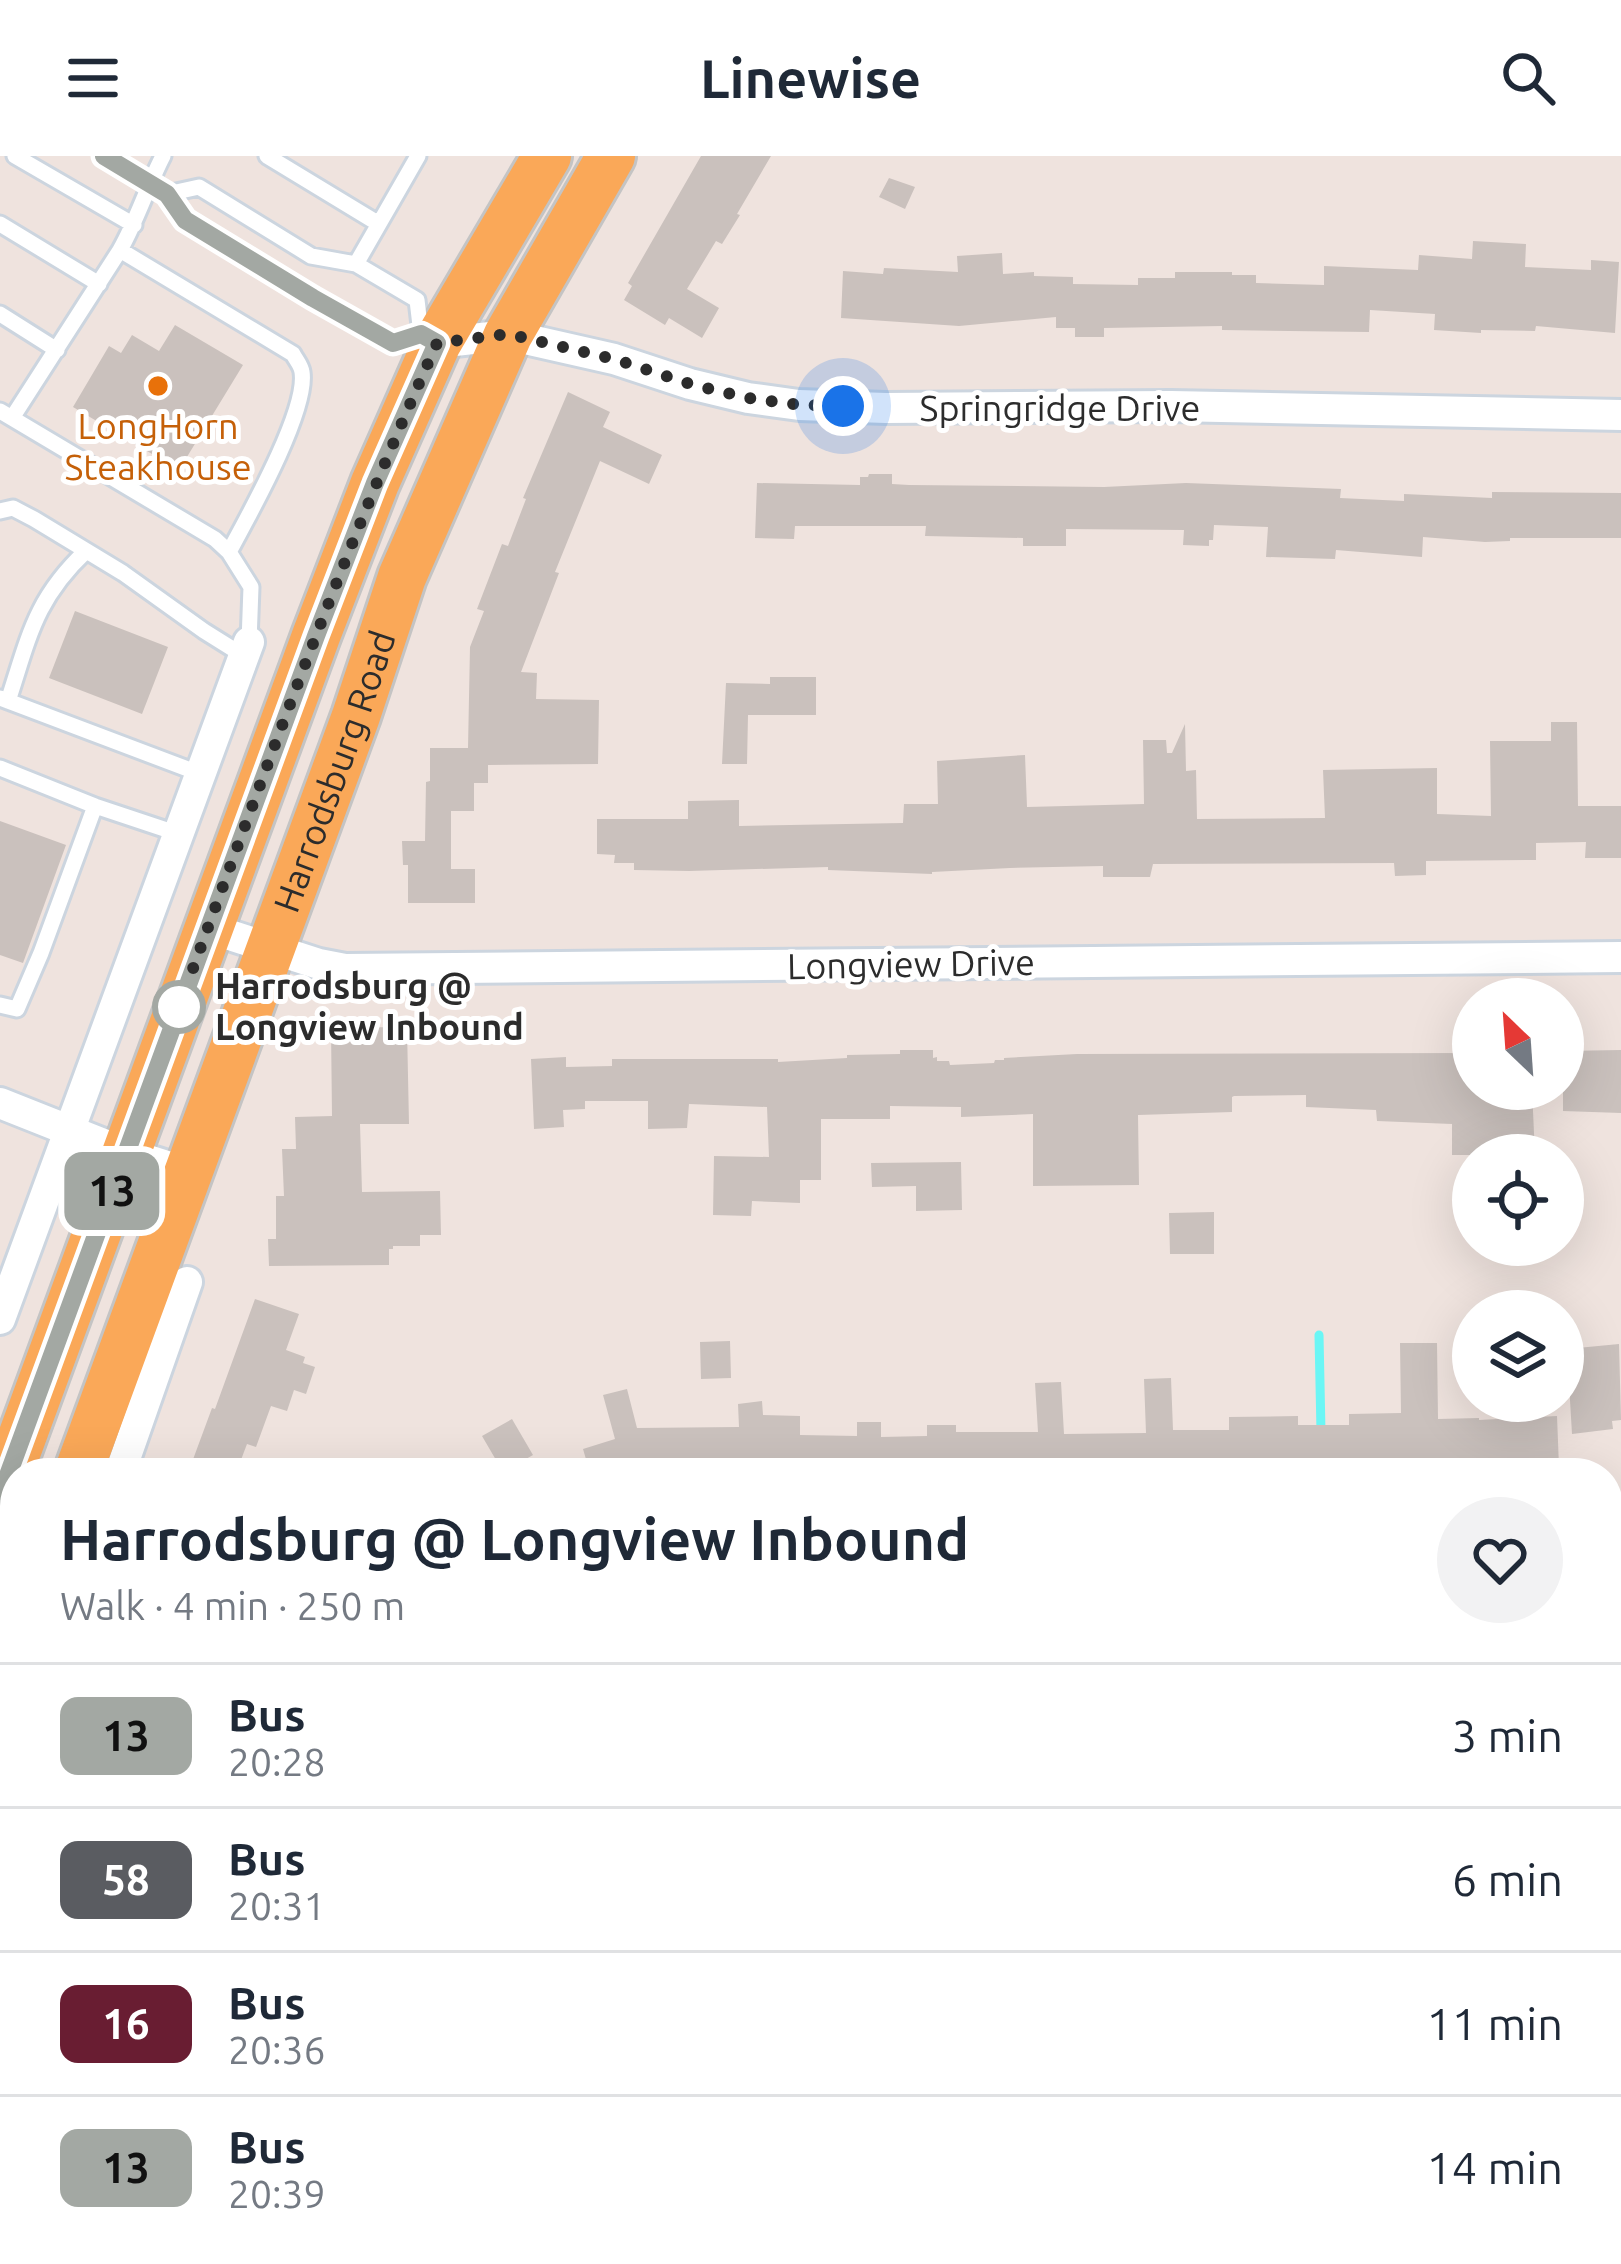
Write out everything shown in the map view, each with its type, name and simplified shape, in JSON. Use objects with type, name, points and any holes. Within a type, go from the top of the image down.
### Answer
[{"type":"main road","name":"Harrodsburg Road","points":[[14,1458],[429,339],[547,156]]},
{"type":"main road","name":"Harrodsburg Road","points":[[84,1458],[272,949],[402,577],[508,334],[611,156]]},
{"type":"street","name":"Springridge Drive","points":[[429,339],[508,334],[709,388],[800,405],[1621,415]]},
{"type":"street","points":[[0,1319],[247,649]]},
{"type":"street","name":"Longview Drive","points":[[208,928],[346,969],[1621,957]]},
{"type":"street","points":[[0,1103],[189,1173]]},
{"type":"street","points":[[124,1458],[187,1282]]},
{"type":"lane","points":[[15,156],[134,225]]},
{"type":"lane","points":[[104,156],[167,194],[185,220],[352,321],[393,343],[429,339],[417,300],[356,264],[311,256],[199,187],[167,194]]},
{"type":"lane","points":[[0,511],[13,508],[247,649],[251,587],[229,552],[6,414],[57,350],[120,250],[163,156]]},
{"type":"lane","points":[[267,156],[379,224]]},
{"type":"lane","points":[[356,264],[418,156]]},
{"type":"lane","points":[[0,224],[99,284]]},
{"type":"lane","points":[[120,250],[293,354],[302,371],[297,410],[229,552]]},
{"type":"lane","points":[[0,314],[57,350]]},
{"type":"lane","points":[[86,551],[61,574],[34,619],[4,700],[201,774]]},
{"type":"lane","points":[[0,768],[179,834]]},
{"type":"lane","points":[[0,1005],[17,1010],[95,806]]},
{"type":"building","points":[[701,156],[771,156],[722,244],[716,241],[687,289],[719,308],[702,338],[669,318],[665,325],[624,300],[632,286],[628,283]]},
{"type":"building","points":[[889,178],[915,187],[905,209],[879,197]]},
{"type":"building","points":[[1473,241],[1526,244],[1525,267],[1591,270],[1591,260],[1619,262],[1615,333],[1536,326],[1535,331],[1434,330],[1435,314],[1370,310],[1369,332],[1222,330],[1222,326],[1104,328],[1104,337],[1075,337],[1075,328],[1056,328],[1056,317],[959,326],[841,318],[843,271],[958,272],[957,256],[1002,253],[1003,274],[1073,277],[1073,284],[1138,285],[1138,278],[1175,278],[1175,272],[1232,272],[1256,275],[1256,283],[1324,285],[1324,266],[1418,270],[1419,255],[1472,259]]},
{"type":"building","name":"LongHorn Steakhouse","points":[[175,325],[243,365],[179,470],[73,407],[109,346],[121,353],[132,335],[159,351]]},
{"type":"building","points":[[568,392],[610,412],[603,427],[662,455],[649,484],[600,461],[521,672],[537,673],[536,699],[599,700],[598,764],[488,765],[488,783],[474,783],[474,811],[451,811],[451,869],[475,869],[475,903],[408,903],[408,865],[403,865],[402,841],[425,841],[430,748],[468,748],[470,647],[484,611],[477,609],[502,544],[508,546]]},
{"type":"building","points":[[892,474],[892,484],[909,485],[1186,483],[1341,489],[1340,498],[1404,501],[1404,494],[1492,498],[1492,492],[1621,493],[1621,538],[1485,542],[1423,537],[1422,557],[1336,550],[1335,559],[1266,557],[1268,527],[1214,525],[1209,546],[1183,545],[1184,530],[1066,529],[1066,546],[1023,546],[1023,538],[925,536],[926,526],[795,526],[794,539],[755,538],[757,483],[860,485],[860,477]]},
{"type":"building","points":[[75,611],[168,647],[142,714],[49,678]]},
{"type":"building","points":[[770,677],[816,677],[816,715],[748,715],[747,764],[722,764],[726,683],[770,684]]},
{"type":"building","points":[[1551,722],[1577,722],[1578,806],[1621,806],[1621,858],[1585,858],[1586,842],[1536,843],[1536,860],[1426,861],[1426,875],[1395,876],[1394,863],[1153,864],[1150,877],[1103,877],[1103,866],[932,874],[828,867],[634,870],[634,863],[614,863],[615,855],[597,854],[597,819],[688,819],[688,801],[739,800],[739,826],[903,823],[904,804],[938,804],[937,761],[1025,755],[1027,807],[1144,804],[1143,740],[1166,740],[1167,753],[1172,753],[1185,724],[1186,771],[1196,770],[1197,819],[1325,818],[1323,770],[1437,768],[1437,814],[1491,816],[1490,741],[1551,741]]},
{"type":"building","points":[[0,821],[66,845],[23,963],[0,955]]},
{"type":"building","points":[[331,1028],[407,1028],[409,1124],[360,1124],[362,1192],[440,1191],[441,1235],[420,1235],[420,1246],[393,1246],[389,1265],[269,1266],[268,1239],[276,1239],[276,1196],[284,1196],[282,1149],[296,1149],[295,1117],[332,1116]]},
{"type":"building","points":[[900,1050],[933,1050],[933,1058],[950,1065],[1077,1054],[1452,1053],[1452,1110],[1533,1110],[1534,1134],[1452,1134],[1452,1124],[1377,1121],[1376,1110],[1306,1107],[1306,1095],[1234,1096],[1232,1112],[1138,1115],[1139,1185],[1033,1186],[1033,1114],[961,1117],[961,1107],[890,1106],[890,1119],[821,1119],[821,1180],[800,1180],[800,1203],[752,1201],[751,1216],[713,1215],[714,1156],[769,1157],[767,1107],[689,1104],[687,1128],[648,1129],[648,1101],[585,1101],[585,1109],[563,1110],[564,1127],[534,1129],[531,1059],[566,1057],[566,1067],[612,1066],[612,1059],[778,1062],[900,1054]]},
{"type":"building","points":[[1621,1050],[1621,1113],[1563,1111],[1584,1110],[1584,1051]]},
{"type":"building","points":[[961,1162],[962,1210],[916,1211],[916,1186],[872,1187],[871,1163]]},
{"type":"building","points":[[1214,1212],[1214,1254],[1170,1254],[1169,1213]]},
{"type":"building","points":[[255,1299],[299,1314],[286,1350],[315,1367],[306,1394],[294,1390],[287,1411],[271,1406],[256,1447],[247,1444],[242,1458],[194,1458]]},
{"type":"building","points":[[730,1341],[731,1378],[701,1379],[700,1342]]},
{"type":"building","points":[[1400,1343],[1437,1343],[1438,1419],[1557,1422],[1559,1458],[586,1458],[583,1449],[615,1439],[603,1395],[627,1389],[637,1428],[739,1427],[738,1404],[762,1401],[763,1415],[800,1416],[800,1435],[857,1436],[857,1422],[881,1422],[881,1437],[927,1436],[927,1425],[956,1425],[956,1432],[1038,1432],[1035,1383],[1061,1382],[1064,1434],[1146,1433],[1144,1379],[1171,1378],[1173,1430],[1229,1430],[1229,1417],[1298,1416],[1298,1425],[1349,1425],[1349,1414],[1401,1413]]},
{"type":"building","points":[[1619,1344],[1621,1420],[1612,1421],[1613,1429],[1572,1434],[1571,1422],[1584,1422],[1584,1347]]},
{"type":"building","points":[[512,1419],[533,1455],[495,1458],[482,1436]]},
{"type":"waterway","points":[[1319,1335],[1321,1432]]},
{"type":"bus line","name":"13","points":[[14,1458],[316,636],[375,483],[437,343],[421,334],[393,343],[352,321],[185,220],[167,194],[104,156]]},
{"type":"place","name":"LongHorn Steakhouse","points":[[158,386]]},
{"type":"place","name":"Harrodsburg @ Longview Inbound","points":[[179,1007]]},
{"type":"route","points":[[179,1007],[175,1018],[375,483],[437,343],[508,334],[748,398],[843,406]]}]
